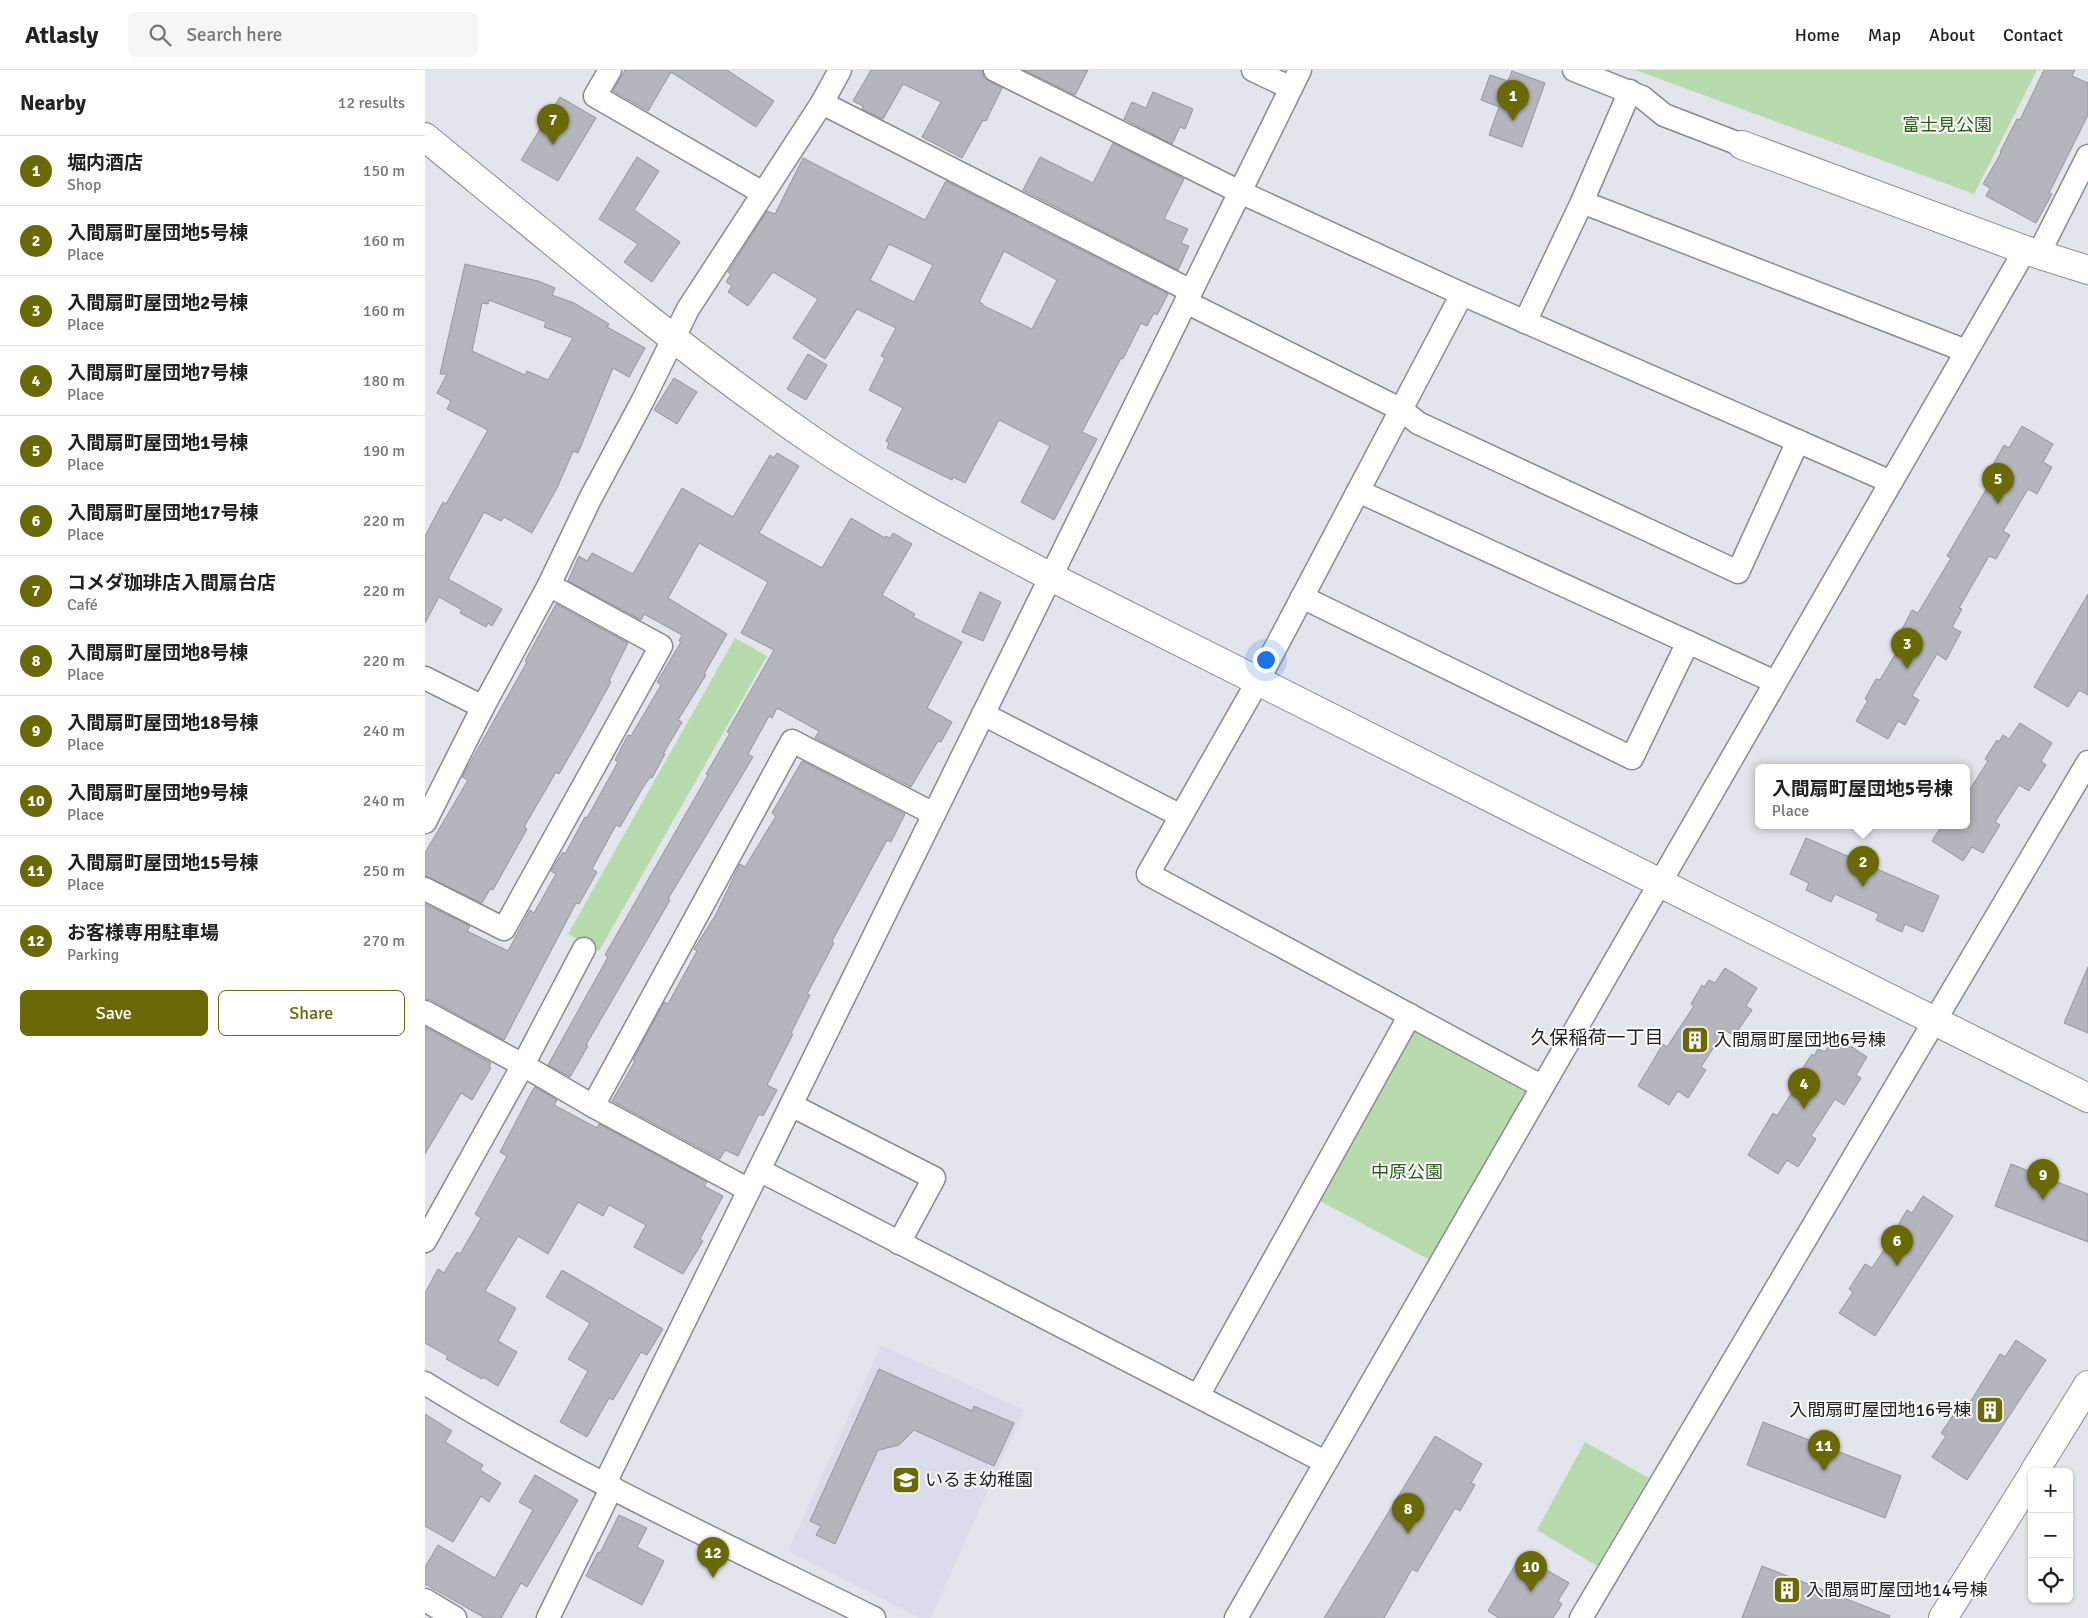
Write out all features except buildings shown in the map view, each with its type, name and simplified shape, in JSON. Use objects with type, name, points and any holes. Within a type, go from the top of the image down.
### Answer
[{"type":"street","points":[[611,70],[595,96],[763,193]]},
{"type":"street","points":[[425,822],[483,707],[549,585],[590,499],[689,308],[822,103],[840,70]]},
{"type":"street","points":[[995,70],[1240,192],[1462,294],[1891,482]]},
{"type":"street","points":[[548,1618],[608,1485],[749,1190],[1296,79],[1253,70]]},
{"type":"street","points":[[1574,70],[1630,91],[1642,97],[1664,115],[2031,252],[2088,270]]},
{"type":"street","points":[[1525,322],[1583,202],[1630,91]]},
{"type":"street","points":[[822,103],[1402,410],[1418,423],[1738,572],[1798,441]]},
{"type":"street","points":[[425,137],[673,340],[814,441],[933,514],[1051,577],[2088,1098]]},
{"type":"street","points":[[1236,1618],[1966,351],[2031,252],[2088,156]]},
{"type":"street","points":[[1583,202],[1966,351]]},
{"type":"street","points":[[1462,294],[1258,681],[1148,874],[1541,1086]]},
{"type":"street","points":[[1358,490],[1775,682]]},
{"type":"street","points":[[425,889],[504,929],[661,646],[549,585]]},
{"type":"street","points":[[1302,597],[1631,758],[1688,642]]},
{"type":"street","points":[[425,678],[483,707]]},
{"type":"street","points":[[983,714],[1181,816]]},
{"type":"street","points":[[593,1106],[792,741],[934,814]]},
{"type":"street","points":[[1581,1618],[1937,1021],[2088,762]]},
{"type":"street","points":[[425,1241],[523,1065],[584,949]]},
{"type":"street","points":[[425,1012],[749,1190]]},
{"type":"street","points":[[1198,1396],[1410,1015]]},
{"type":"street","points":[[791,1105],[934,1178],[899,1243]]},
{"type":"street","points":[[759,1170],[1325,1462]]},
{"type":"street","points":[[425,1383],[480,1417],[608,1485],[874,1618]]},
{"type":"street","points":[[2036,1468],[2088,1385]]},
{"type":"street","points":[[1943,1618],[2028,1482]]},
{"type":"street","points":[[425,1600],[455,1618]]},
{"type":"shaded area","name":"いるま幼稚園","points":[[881,1345],[1024,1410],[931,1618],[920,1618],[788,1551]]},
{"type":"green space","name":"富士見公園","points":[[1635,70],[2037,70],[1974,194]]},
{"type":"green space","points":[[735,638],[767,656],[599,951],[568,934]]},
{"type":"green space","name":"中原公園","points":[[1414,1031],[1529,1090],[1432,1261],[1316,1199]]},
{"type":"green space","points":[[1585,1442],[1649,1478],[1597,1566],[1537,1530]]},
{"type":"place","name":"堀内酒店","points":[[1513,121]]},
{"type":"place","name":"コメダ珈琲店入間扇台店","points":[[553,145]]},
{"type":"place","name":"入間扇町屋団地1号棟","points":[[1998,504]]},
{"type":"place","name":"入間扇町屋団地2号棟","points":[[1907,669]]},
{"type":"place","name":"入間扇町屋団地5号棟","points":[[1863,887]]},
{"type":"place","name":"入間扇町屋団地6号棟","points":[[1695,1040]]},
{"type":"place","name":"入間扇町屋団地7号棟","points":[[1804,1109]]},
{"type":"place","name":"入間扇町屋団地18号棟","points":[[2043,1200]]},
{"type":"place","name":"入間扇町屋団地17号棟","points":[[1897,1266]]},
{"type":"place","name":"入間扇町屋団地16号棟","points":[[1990,1410]]},
{"type":"place","name":"入間扇町屋団地15号棟","points":[[1824,1471]]},
{"type":"place","name":"いるま幼稚園","points":[[906,1480]]},
{"type":"place","name":"入間扇町屋団地8号棟","points":[[1408,1534]]},
{"type":"place","name":"お客様専用駐車場","points":[[713,1578]]},
{"type":"place","name":"入間扇町屋団地14号棟","points":[[1787,1590]]},
{"type":"place","name":"入間扇町屋団地9号棟","points":[[1531,1592]]},
{"type":"district","name":"久保稲荷一丁目","points":[[1597,1037]]}]
